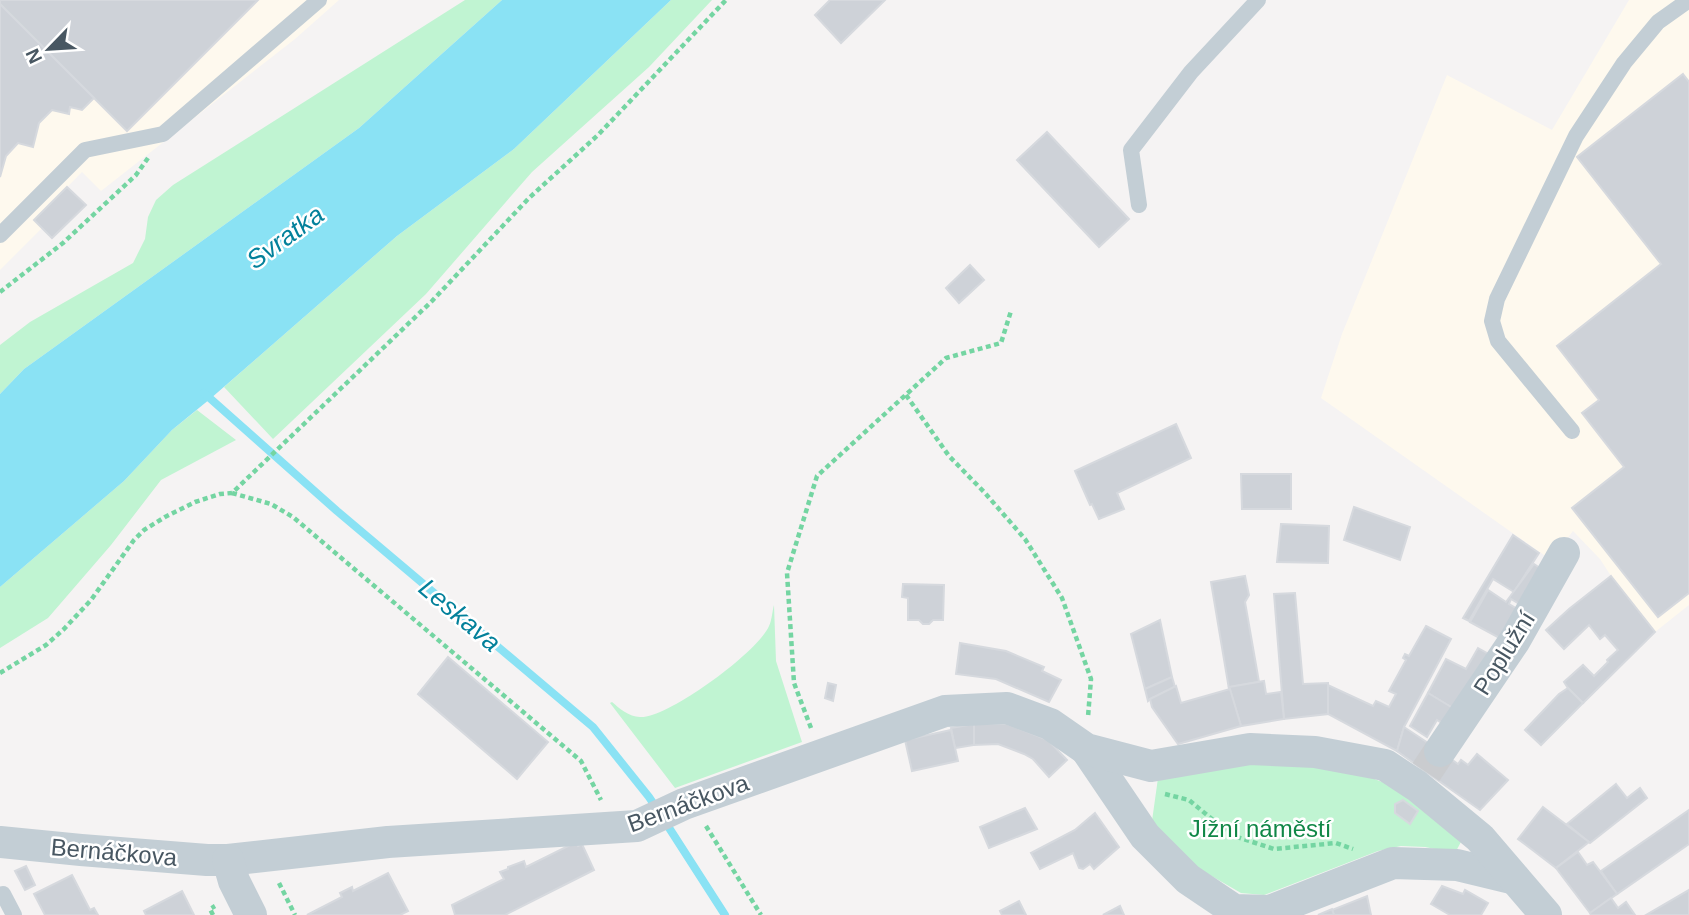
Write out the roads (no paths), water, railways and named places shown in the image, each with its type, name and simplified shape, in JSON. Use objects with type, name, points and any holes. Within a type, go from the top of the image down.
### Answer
[{"type":"street","name":"Poplužní","points":[[1428,769],[1514,640],[1564,553]]},
{"type":"street","name":"Bernáčkova","points":[[0,842],[228,860],[388,842],[627,827],[694,800],[945,711],[1007,708],[1051,724],[1086,749]]},
{"type":"street","points":[[1086,749],[1151,766],[1250,749],[1315,752],[1385,765],[1428,769],[1480,838],[1546,915]]},
{"type":"street","points":[[1086,749],[1145,836],[1188,879],[1234,910],[1270,911],[1393,863],[1457,865],[1515,878]]},
{"type":"street","points":[[228,860],[234,881],[251,915]]},
{"type":"lane","points":[[0,235],[85,150],[163,134],[319,0]]},
{"type":"lane","points":[[1139,205],[1131,150],[1191,72],[1258,0]]},
{"type":"lane","points":[[1572,431],[1499,341],[1492,321],[1497,299],[1576,136],[1624,63],[1658,22],[1689,0]]},
{"type":"lane","points":[[3,894],[14,915]]},
{"type":"water","name":"Svratka","points":[[502,0],[671,0],[514,149],[397,236],[172,430],[124,481],[0,587],[0,394],[24,369],[359,128]]},
{"type":"waterway","name":"Leskava","points":[[204,393],[337,511],[593,727],[657,809]]},
{"type":"waterway","name":"Leskava","points":[[664,820],[725,915]]},
{"type":"tunnel","points":[[1426,772],[1440,751]]},
{"type":"park label","name":"Jížní náměstí","points":[[1260,828]]}]
